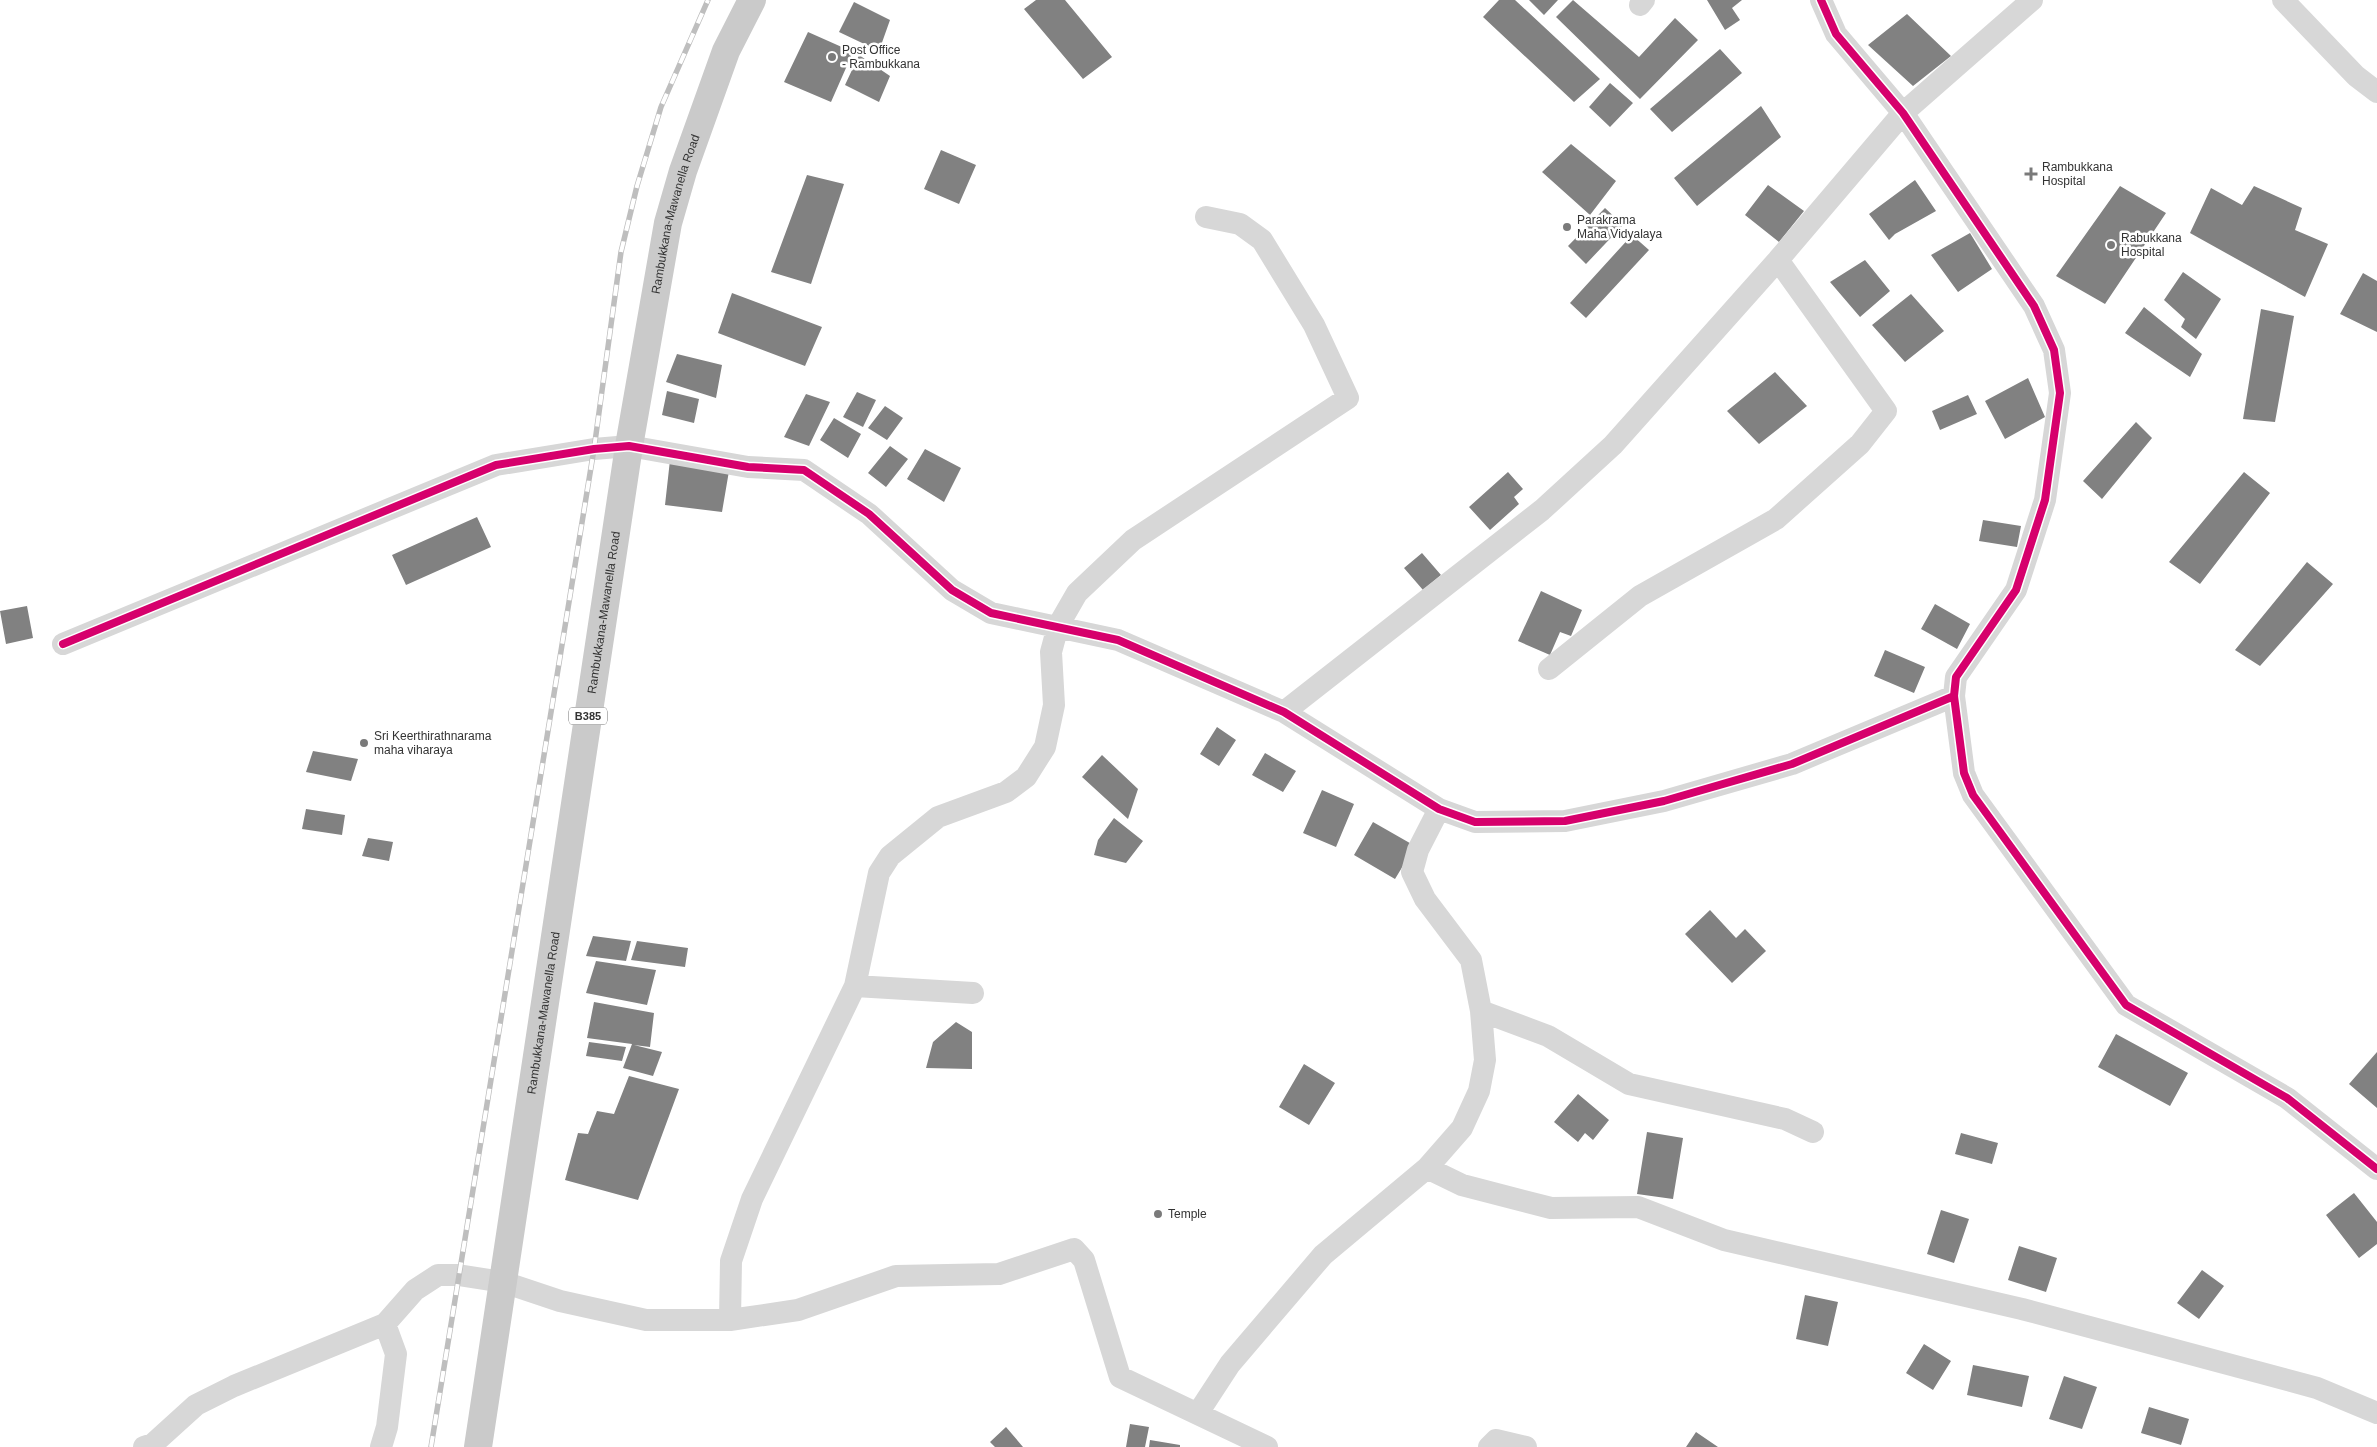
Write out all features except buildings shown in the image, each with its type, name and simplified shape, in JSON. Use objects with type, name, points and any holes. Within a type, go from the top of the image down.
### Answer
[{"type":"main road","name":"Rambukkana-Mawanella Road","points":[[478,1447],[629,446],[668,223],[683,171],[726,51],[752,0]]},
{"type":"street","points":[[1821,0],[1836,34],[1903,113],[2034,306],[2054,350],[2060,393],[2045,500],[2016,590],[1956,677],[1954,696],[1964,773],[1973,795],[2126,1005],[2287,1098],[2377,1169]]},
{"type":"street","points":[[1284,712],[1542,510],[1613,445],[1778,260],[1903,113],[2032,0]]},
{"type":"street","points":[[2283,0],[2356,76],[2377,92]]},
{"type":"street","points":[[730,1320],[731,1261],[752,1199],[855,986],[879,873],[890,856],[938,818],[1006,792],[1026,776],[1045,747],[1054,705],[1051,652],[1058,626],[1077,593],[1133,540],[1348,398],[1314,324],[1262,240],[1240,224],[1206,218]]},
{"type":"street","points":[[1549,669],[1640,596],[1776,519],[1860,444],[1886,411],[1778,260]]},
{"type":"street","points":[[63,644],[496,465],[594,449],[629,446],[748,467],[804,470],[869,514],[952,590],[991,612],[1118,640],[1284,712],[1439,809],[1475,822],[1565,821],[1664,801],[1792,764],[1954,696]]},
{"type":"street","points":[[1198,1413],[1230,1364],[1323,1255],[1427,1168],[1462,1128],[1479,1091],[1485,1060],[1481,1011],[1471,960],[1425,899],[1412,872],[1418,850],[1439,809]]},
{"type":"street","points":[[855,986],[973,993]]},
{"type":"street","points":[[1481,1011],[1548,1036],[1629,1084],[1785,1119],[1813,1132]]},
{"type":"street","points":[[1427,1168],[1462,1185],[1551,1208],[1638,1207],[1724,1240],[2022,1309],[2317,1388],[2377,1413]]},
{"type":"street","points":[[144,1447],[154,1444],[196,1405],[234,1386],[385,1324],[415,1290],[438,1275],[458,1275],[503,1282],[560,1301],[646,1320],[730,1320],[798,1310],[896,1276],[998,1274],[1074,1249],[1084,1260],[1120,1378],[1267,1447]]},
{"type":"street","points":[[381,1447],[386,1427],[396,1354],[385,1324]]},
{"type":"street","points":[[1489,1447],[1496,1440],[1526,1447]]},
{"type":"railway","points":[[431,1447],[594,449],[621,252],[637,186],[661,107],[708,0]]},
{"type":"cycle path","points":[[1821,0],[1836,34],[1903,113],[2034,306],[2054,350],[2060,393],[2045,500],[2016,590],[1956,677],[1954,696],[1964,773],[1973,795],[2126,1005],[2287,1098],[2377,1169]]},
{"type":"cycle path","points":[[63,644],[496,465],[594,449],[629,446],[748,467],[804,470],[869,514],[952,590],[991,613],[1118,640],[1284,712],[1439,809],[1475,822],[1565,821],[1664,801],[1792,764],[1954,696]]},
{"type":"place","name":"Post Office - Rambukkana","points":[[832,57]]},
{"type":"place","name":"Rambukkana Hospital","points":[[2031,174]]},
{"type":"place","name":"Parakrama Maha Vidyalaya","points":[[1567,227]]},
{"type":"place","name":"Rabukkana Hospital","points":[[2111,245]]},
{"type":"place","name":"Sri Keerthirathnarama maha viharaya","points":[[364,743]]},
{"type":"place","name":"Temple","points":[[1158,1214]]}]
